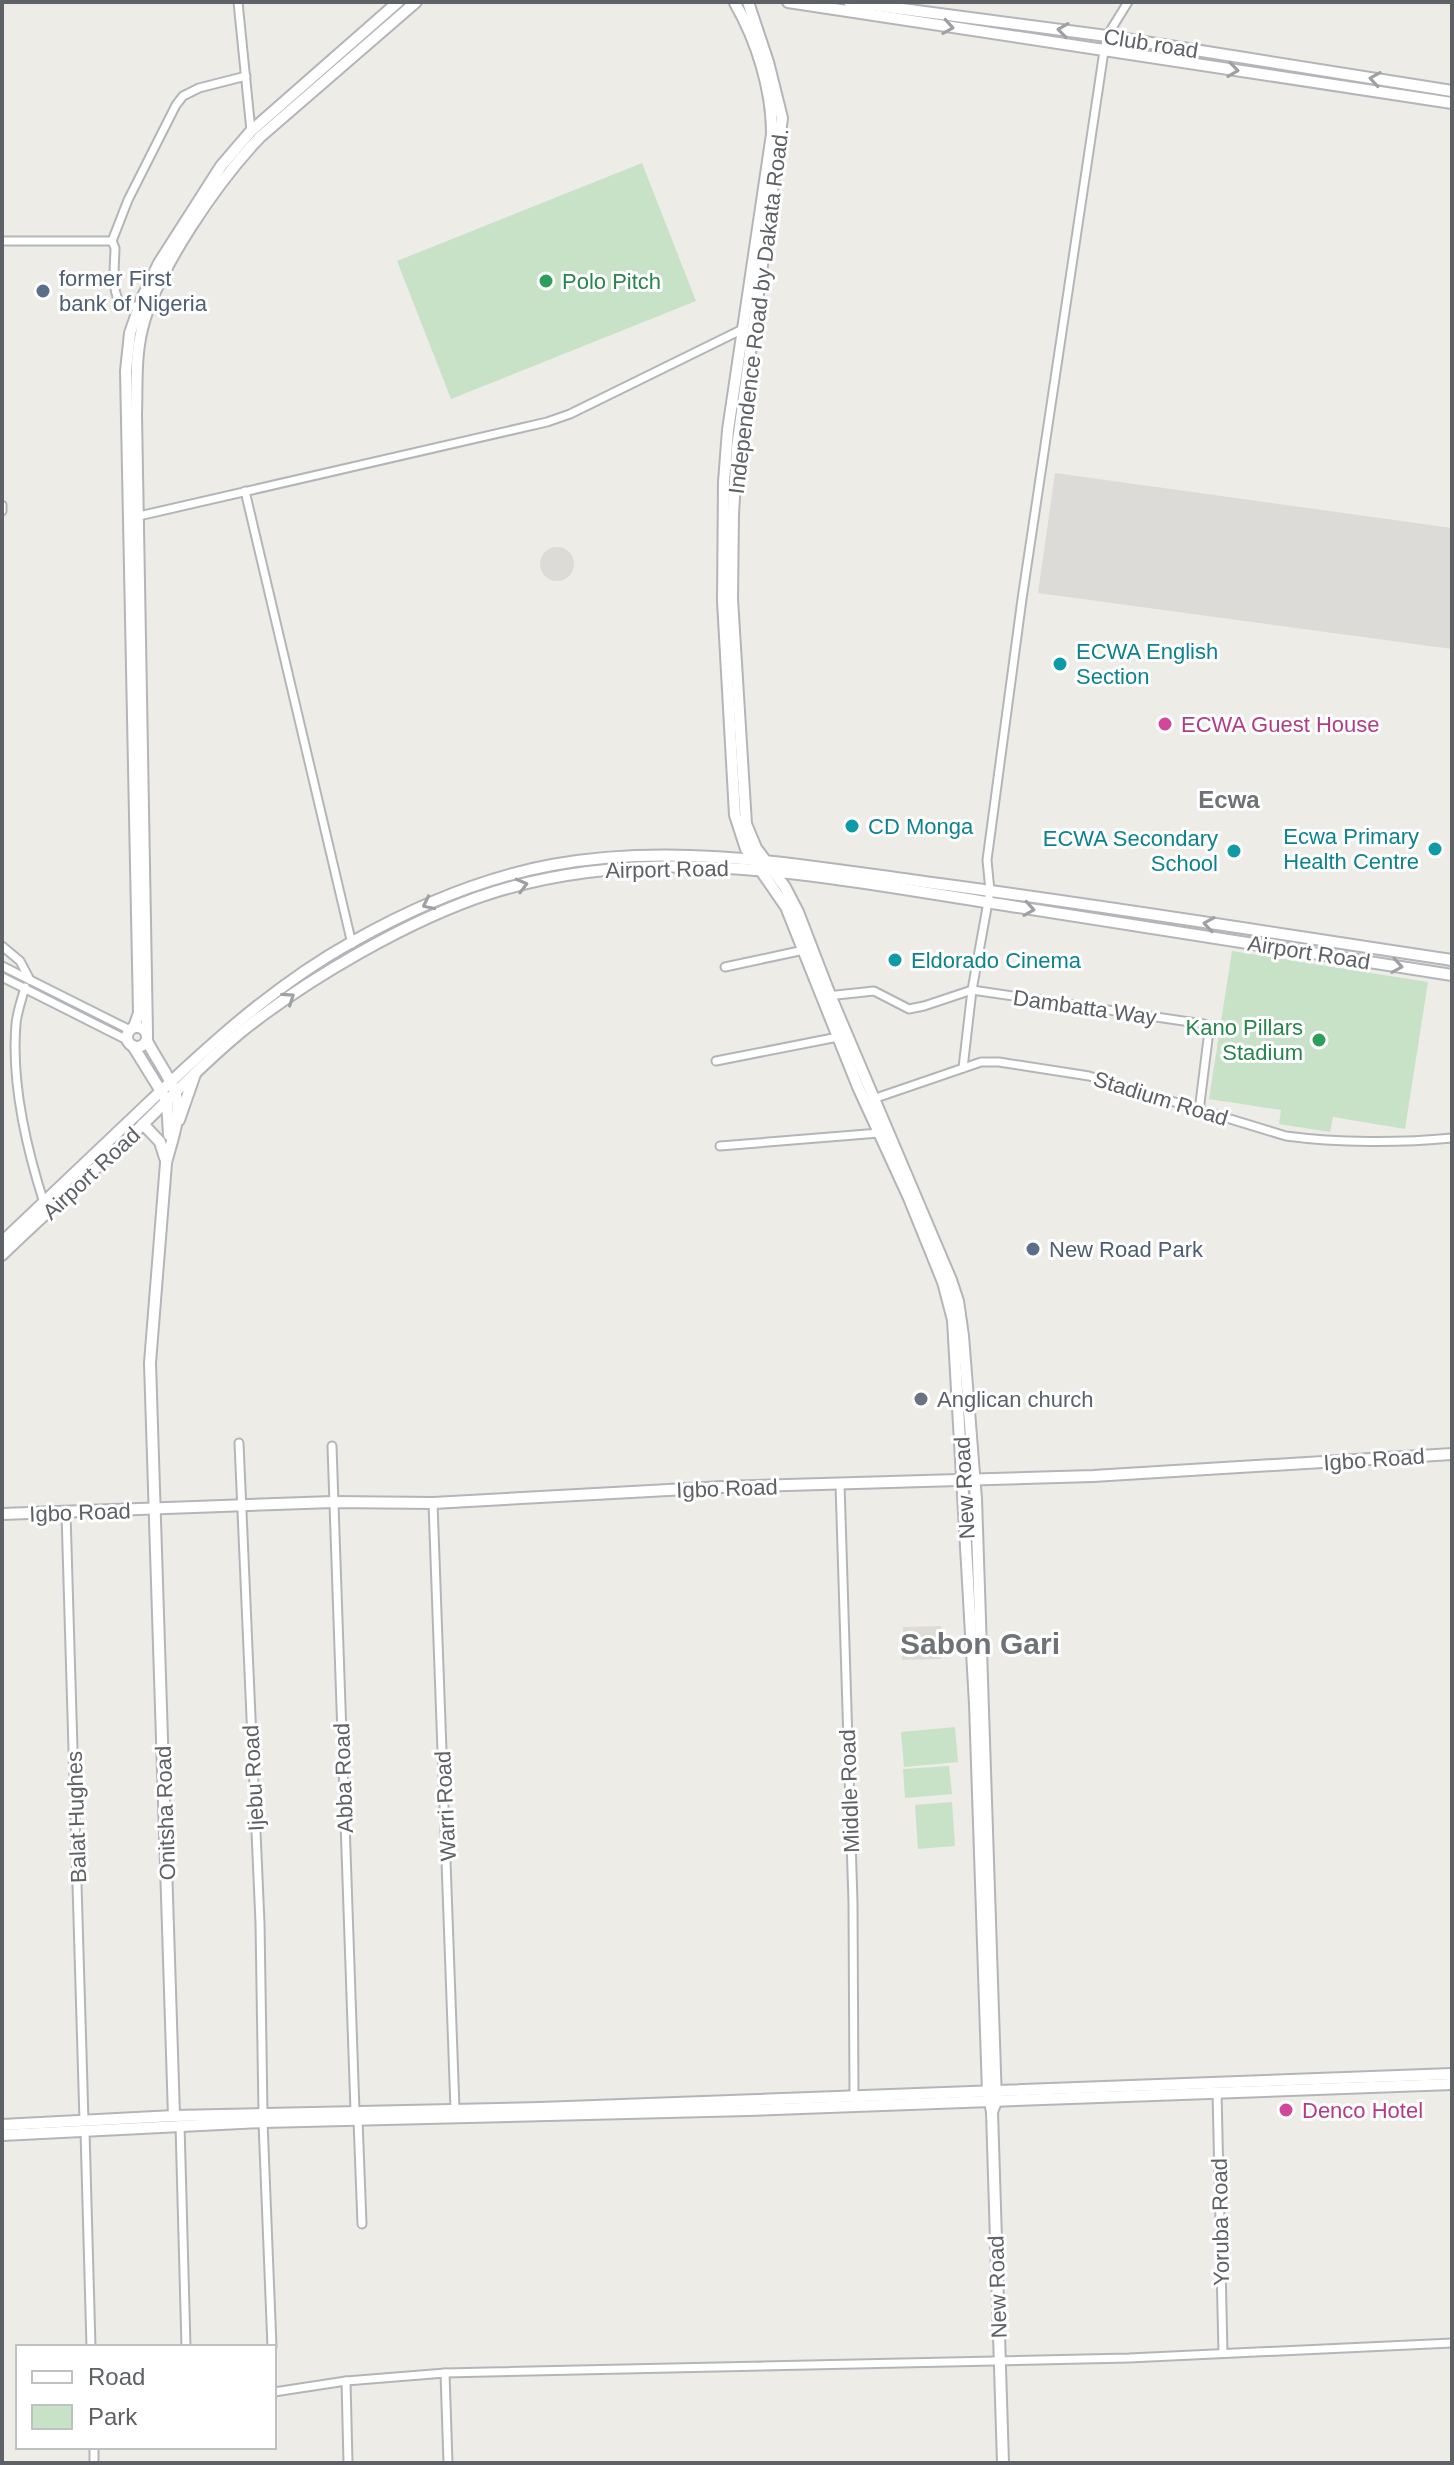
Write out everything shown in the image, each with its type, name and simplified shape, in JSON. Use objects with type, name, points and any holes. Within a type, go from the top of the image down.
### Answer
[{"type":"main road","points":[[131,1036],[142,1046],[147,1037],[137,376],[143,308],[159,263],[206,187],[251,131],[397,5],[416,2]]},
{"type":"main road","name":"Independence Road by Dakata Road.","points":[[740,2],[777,112],[737,448],[732,599],[746,824],[762,865]]},
{"type":"main road","points":[[788,2],[1452,103]]},
{"type":"main road","name":"Club road","points":[[849,2],[1107,36],[1452,91]]},
{"type":"main road","points":[[170,1146],[164,1096],[131,1036],[139,1013],[126,371],[130,333],[198,219],[243,154],[397,5]]},
{"type":"main road","name":"Airport Road","points":[[3,1237],[164,1096],[202,1052],[289,982],[352,942],[437,899],[552,865],[699,855],[1452,975]]},
{"type":"main road","name":"Airport Road","points":[[172,1088],[195,1074],[240,1033],[285,1000],[356,956],[416,924],[487,895],[560,876],[631,867],[762,865],[990,891],[1452,960]]},
{"type":"main road","name":"New Road","points":[[762,865],[781,897],[826,996],[879,1133],[921,1218]]},
{"type":"main road","name":"New Road","points":[[762,865],[793,901],[838,1037],[862,1085],[873,1099],[954,1302],[969,1479],[1003,2463]]},
{"type":"main road","points":[[483,883],[487,895]]},
{"type":"main road","points":[[131,1036],[140,1027],[172,1088],[174,1133]]},
{"type":"main road","points":[[170,1146],[195,1074]]},
{"type":"main road","name":"Airport Road","points":[[2,1255],[143,1124],[164,1096]]},
{"type":"main road","points":[[143,1124],[160,1142],[166,1163]]},
{"type":"main road","name":"Onitsha Road","points":[[170,1146],[166,1163],[151,1354],[153,1510],[177,2120]]},
{"type":"main road","name":"Igbo Road","points":[[2,1514],[333,1502],[433,1503],[723,1487],[1093,1476],[1452,1454]]},
{"type":"main road","points":[[356,2115],[455,2109],[599,2110],[854,2097],[992,2100],[1452,2074]]},
{"type":"main road","points":[[2,2135],[177,2120],[992,2100],[1452,2084]]},
{"type":"main road","points":[[2,2125],[84,2126]]},
{"type":"street","points":[[238,2],[251,131]]},
{"type":"street","points":[[963,1068],[972,990],[990,891],[987,860],[1022,599],[1104,51],[1107,36],[1128,2]]},
{"type":"street","points":[[143,308],[123,304],[115,293],[115,248],[112,241],[128,200],[183,96],[199,88],[246,76]]},
{"type":"street","points":[[2,241],[112,241]]},
{"type":"street","points":[[139,516],[547,422],[749,329]]},
{"type":"street","points":[[245,491],[356,956]]},
{"type":"street","points":[[2,946],[20,961],[27,984],[16,1022],[17,1088],[34,1172],[44,1203]]},
{"type":"street","points":[[725,967],[804,950]]},
{"type":"street","points":[[2,966],[27,984],[131,1036]]},
{"type":"street","points":[[2,977],[27,984]]},
{"type":"street","points":[[826,996],[874,991],[909,1009],[972,990]]},
{"type":"street","name":"Dambatta Way","points":[[972,990],[1204,1024],[1209,1031],[1199,1111]]},
{"type":"street","points":[[716,1061],[838,1037]]},
{"type":"street","name":"Stadium Road","points":[[873,1099],[981,1062],[999,1062],[1073,1073],[1286,1136],[1307,1139],[1452,1138]]},
{"type":"street","points":[[720,1146],[879,1133]]},
{"type":"street","name":"Ijebu Road","points":[[239,1443],[260,1923],[263,2117],[272,2345]]},
{"type":"street","name":"Abba Road","points":[[332,1446],[362,2224]]},
{"type":"street","name":"Middle Road","points":[[840,1484],[853,1903],[854,2097]]},
{"type":"street","name":"Warri Road","points":[[433,1503],[455,2109]]},
{"type":"street","name":"Balat Hughes","points":[[66,1513],[91,2345]]},
{"type":"street","name":"Yoruba Road","points":[[1217,2092],[1223,2353]]},
{"type":"street","name":"Onitsha Road","points":[[177,2120],[186,2345]]},
{"type":"street","points":[[276,2392],[346,2381],[445,2373],[1129,2358],[1452,2343]]},
{"type":"street","points":[[445,2373],[448,2463]]},
{"type":"street","points":[[346,2381],[348,2463]]},
{"type":"shaded area","points":[[1055,473],[1452,528],[1452,649],[1038,593]]},
{"type":"shaded area","points":[[557,547],[569,552],[574,564],[569,576],[557,581],[545,576],[540,564],[545,552]]},
{"type":"shaded area","points":[[941,1626],[942,1639],[903,1641],[903,1627]]},
{"type":"shaded area","points":[[941,1642],[941,1659],[902,1660],[901,1651],[906,1651],[906,1647],[901,1643]]},
{"type":"green space","name":"Polo Pitch","points":[[642,163],[696,301],[451,399],[397,261]]},
{"type":"green space","name":"Kano Pillars Stadium","points":[[1232,951],[1428,982],[1405,1129],[1333,1117],[1330,1132],[1279,1124],[1281,1110],[1209,1099]]},
{"type":"green space","points":[[955,1727],[958,1762],[904,1767],[901,1732]]},
{"type":"green space","points":[[949,1766],[952,1794],[905,1798],[903,1769]]},
{"type":"green space","points":[[952,1802],[955,1846],[918,1849],[915,1805]]},
{"type":"place","name":"Polo Pitch","points":[[546,281]]},
{"type":"place","name":"former First bank of Nigeria","points":[[43,291]]},
{"type":"place","name":"ECWA English Section","points":[[1060,664]]},
{"type":"place","name":"ECWA Guest House","points":[[1165,724]]},
{"type":"place","name":"CD Monga","points":[[852,826]]},
{"type":"place","name":"Ecwa Primary Health Centre","points":[[1435,849]]},
{"type":"place","name":"ECWA Secondary School","points":[[1234,851]]},
{"type":"place","name":"Eldorado Cinema","points":[[895,960]]},
{"type":"place","name":"Kano Pillars Stadium","points":[[1319,1040]]},
{"type":"place","name":"New Road Park","points":[[1033,1249]]},
{"type":"place","name":"Anglican church","points":[[921,1399]]},
{"type":"place","name":"Denco Hotel","points":[[1286,2110]]},
{"type":"district","name":"Ecwa","points":[[1229,800]]},
{"type":"district","name":"Sabon Gari","points":[[980,1644]]}]
